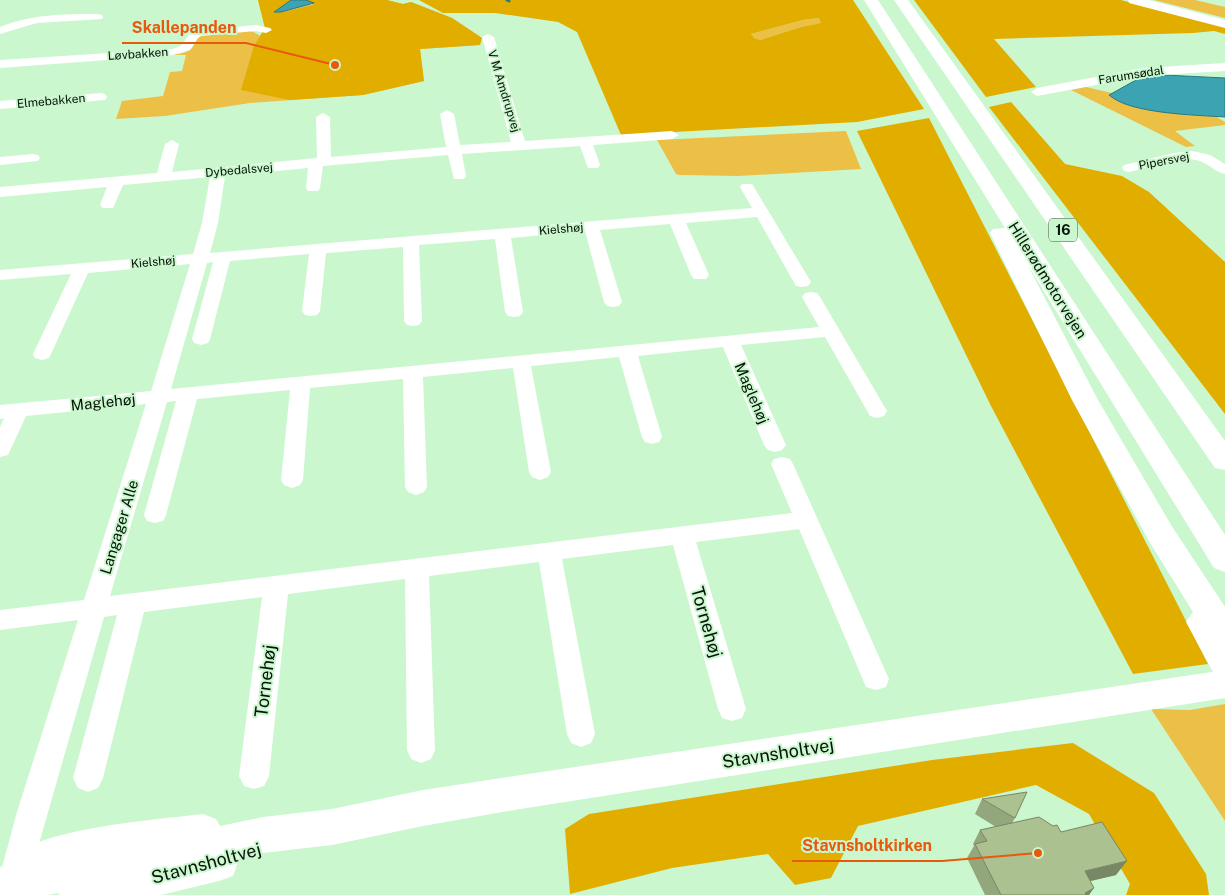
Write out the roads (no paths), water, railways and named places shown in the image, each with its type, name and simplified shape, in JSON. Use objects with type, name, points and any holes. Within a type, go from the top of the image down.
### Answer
[{"type":"highway","name":"Hillerødmotorvejen","points":[[871,0],[1225,560]]},
{"type":"highway","name":"16","points":[[901,0],[1225,461]]},
{"type":"highway","points":[[990,187],[978,191],[1085,400],[1160,533],[1225,635]]},
{"type":"highway","points":[[1138,338],[1170,368],[1225,435]]},
{"type":"highway","points":[[1160,533],[1197,612],[1225,662]]},
{"type":"street","points":[[1134,0],[1225,24]]},
{"type":"street","points":[[0,31],[29,20],[98,17]]},
{"type":"street","name":"Løvbakken","points":[[0,64],[173,52],[191,45],[193,36],[199,33],[247,29],[266,30]]},
{"type":"street","name":"V M Amdrupvej","points":[[488,37],[520,144]]},
{"type":"street","name":"Farumsødal","points":[[1037,92],[1144,72],[1225,67]]},
{"type":"street","name":"Elmebakken","points":[[0,105],[101,97]]},
{"type":"street","points":[[447,114],[455,150],[458,176]]},
{"type":"street","points":[[313,188],[320,162],[323,117]]},
{"type":"street","name":"Dybedalsvej","points":[[0,192],[520,144],[672,135]]},
{"type":"street","points":[[585,140],[593,165]]},
{"type":"street","points":[[163,177],[172,144]]},
{"type":"street","name":"Pipersvej","points":[[1129,168],[1186,155],[1197,155],[1225,170]]},
{"type":"street","points":[[0,162],[33,158]]},
{"type":"street","name":"Langager Alle","points":[[12,888],[32,812],[210,223],[218,172]]},
{"type":"street","points":[[108,205],[117,181]]},
{"type":"street","points":[[747,187],[877,411]]},
{"type":"street","name":"Kielshøj","points":[[0,275],[762,212]]},
{"type":"street","points":[[676,220],[700,275]]},
{"type":"street","name":"Kielshøj","points":[[591,226],[613,302]]},
{"type":"street","points":[[502,234],[514,312]]},
{"type":"street","points":[[411,241],[413,320]]},
{"type":"street","points":[[311,311],[318,249]]},
{"type":"street","points":[[201,339],[224,256]]},
{"type":"street","points":[[42,354],[82,268]]},
{"type":"street","name":"Maglehøj","points":[[0,450],[9,411],[830,331]]},
{"type":"street","name":"Maglehøj","points":[[730,341],[806,520]]},
{"type":"street","points":[[628,350],[652,437]]},
{"type":"street","points":[[521,361],[540,472]]},
{"type":"street","points":[[413,372],[416,487]]},
{"type":"street","points":[[292,480],[301,383]]},
{"type":"street","points":[[155,515],[188,394]]},
{"type":"street","points":[[0,620],[806,520],[876,679]]},
{"type":"street","name":"Tornehøj","points":[[682,535],[732,708]]},
{"type":"street","points":[[549,552],[581,734]]},
{"type":"street","points":[[418,568],[420,750]]},
{"type":"street","name":"Tornehøj","points":[[254,776],[276,586]]},
{"type":"street","points":[[88,778],[133,604]]},
{"type":"street","name":"Stavnsholtvej","points":[[78,895],[210,864],[332,827],[423,808],[1225,684]]},
{"type":"street","name":"Stavnsholtvej","points":[[12,888],[263,835],[332,827]]},
{"type":"water","points":[[291,0],[306,0],[314,3],[281,12],[274,12]]},
{"type":"water","points":[[1164,75],[1225,78],[1225,117],[1147,110],[1119,101],[1109,95],[1136,80]]},
{"type":"place","name":"Skallepanden","points":[[335,65]]},
{"type":"place","name":"Stavnsholtkirken","points":[[1038,853]]}]
